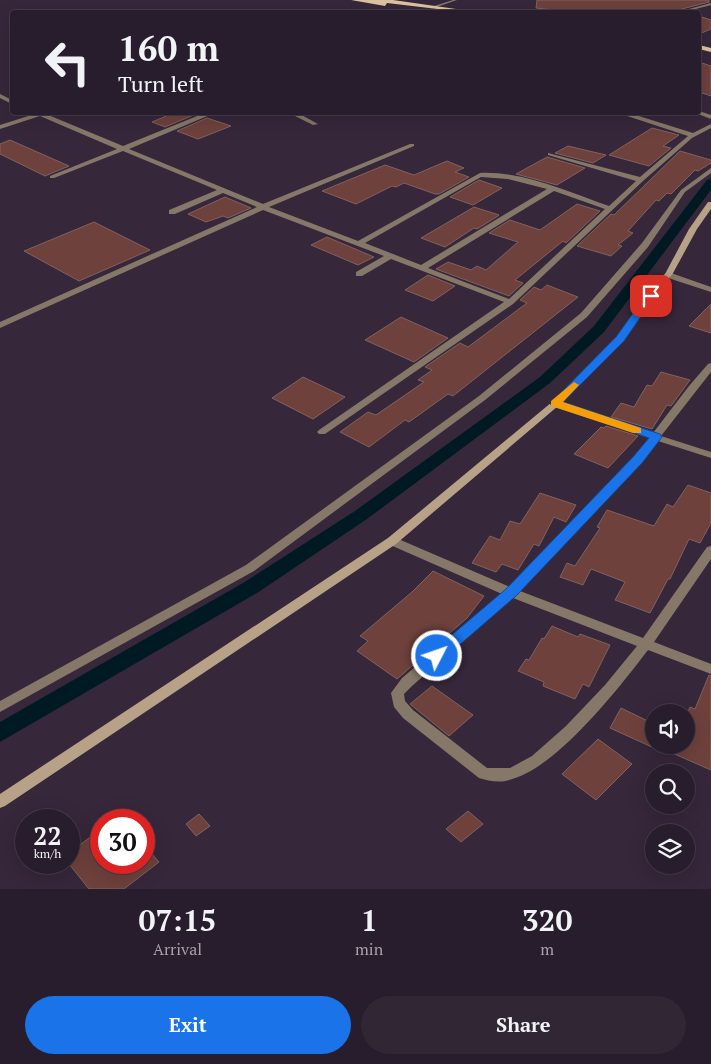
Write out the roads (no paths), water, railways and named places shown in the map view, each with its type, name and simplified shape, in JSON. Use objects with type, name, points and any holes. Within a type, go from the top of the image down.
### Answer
[{"type":"main road","points":[[354,0],[432,10]]},
{"type":"main road","points":[[379,0],[458,10]]},
{"type":"street","points":[[688,10],[711,4]]},
{"type":"street","points":[[0,127],[34,115]]},
{"type":"street","points":[[45,115],[263,207],[510,302]]},
{"type":"street","points":[[52,177],[207,115]]},
{"type":"street","points":[[296,115],[315,124]]},
{"type":"street","points":[[628,115],[693,135]]},
{"type":"street","points":[[322,432],[510,302],[609,208],[693,135],[711,126]]},
{"type":"street","points":[[0,325],[263,207],[412,145]]},
{"type":"street","points":[[550,154],[641,180]]},
{"type":"street","points":[[0,707],[250,568],[482,398],[584,315],[644,245],[683,191],[711,170]]},
{"type":"street","points":[[358,244],[480,175],[508,175],[609,208]]},
{"type":"street","points":[[172,212],[224,190]]},
{"type":"street","points":[[422,268],[551,190]]},
{"type":"street","points":[[0,802],[392,541],[555,404],[620,339],[661,281],[668,275],[693,229],[711,204]]},
{"type":"street","points":[[359,274],[390,256]]},
{"type":"street","points":[[668,275],[711,290]]},
{"type":"street","points":[[711,366],[692,388],[638,460],[512,592],[407,682],[397,693],[399,703],[408,714],[484,774],[498,776],[513,774],[545,754],[587,714],[647,644],[711,550]]},
{"type":"street","points":[[555,404],[711,455]]},
{"type":"street","points":[[392,541],[489,584],[711,668]]},
{"type":"lane","points":[[433,7],[456,0]]},
{"type":"waterway","points":[[0,733],[250,588],[361,515],[545,380],[599,329],[711,182]]}]
